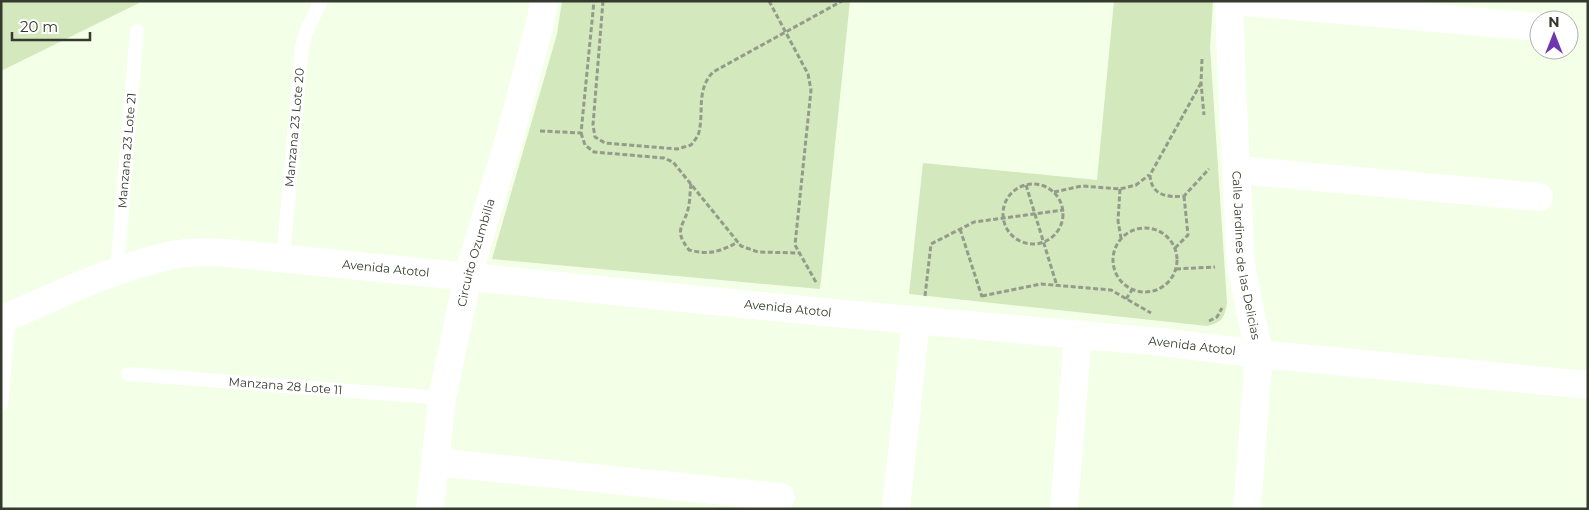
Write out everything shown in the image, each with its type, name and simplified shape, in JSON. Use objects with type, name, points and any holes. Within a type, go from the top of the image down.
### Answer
[{"type":"street","name":"Circuito Ozumbilla","points":[[430,509],[442,398],[468,276],[512,129],[544,1]]},
{"type":"street","name":"Calle Jardines de las Delicias","points":[[1229,1],[1242,265],[1259,354],[1247,509]]},
{"type":"street","points":[[1234,1],[1529,26]]},
{"type":"street","points":[[1237,170],[1539,197]]},
{"type":"street","name":"Avenida Atotol","points":[[5,318],[117,270],[179,254],[205,252],[283,258],[834,313],[1161,342],[1259,354],[1588,385]]},
{"type":"street","points":[[896,509],[919,321]]},
{"type":"street","points":[[1064,509],[1078,335]]},
{"type":"street","points":[[435,462],[781,497]]},
{"type":"lane","name":"Manzana 23 Lote 20","points":[[283,258],[302,47],[306,32],[321,1]]},
{"type":"lane","name":"Manzana 23 Lote 21","points":[[117,270],[137,32]]},
{"type":"lane","points":[[1,406],[5,318]]},
{"type":"lane","name":"Manzana 28 Lote 11","points":[[128,374],[442,398]]},
{"type":"path","points":[[594,1],[581,133],[585,145],[594,152],[664,158],[673,162],[741,246],[758,252],[799,253]]},
{"type":"path","points":[[603,1],[593,125],[595,137],[605,143],[677,149],[691,146],[699,134],[702,89],[706,79],[713,72],[842,1]]},
{"type":"path","points":[[769,1],[808,74],[811,90],[795,245],[834,313]]},
{"type":"path","points":[[1054,192],[1082,186],[1120,189],[1136,185],[1150,175],[1201,83],[1232,86]]},
{"type":"path","points":[[512,129],[581,133]]},
{"type":"path","points":[[1150,175],[1150,183],[1157,191],[1170,197],[1184,196],[1210,168],[1237,170]]},
{"type":"path","points":[[691,184],[689,206],[680,230],[681,240],[688,250],[702,253],[722,250],[738,242]]},
{"type":"path","points":[[1035,184],[1046,186],[1054,192],[1061,200],[1064,210],[1060,230],[1044,243],[1023,243],[1014,238],[1008,230],[1003,212],[1005,203],[1010,195],[1017,188],[1035,184]]},
{"type":"path","points":[[1026,185],[1058,286]]},
{"type":"path","points":[[1120,189],[1118,221],[1121,238]]},
{"type":"path","points":[[1175,248],[1188,235],[1184,196]]},
{"type":"path","points":[[919,321],[931,244],[974,222],[1064,210]]},
{"type":"path","points":[[1139,228],[1150,228],[1160,232],[1169,239],[1175,248],[1177,258],[1176,269],[1171,279],[1163,287],[1153,291],[1142,292],[1132,290],[1123,284],[1113,266],[1113,256],[1121,238],[1139,228]]},
{"type":"path","points":[[960,229],[982,296],[982,326]]},
{"type":"path","points":[[1176,269],[1242,265]]},
{"type":"path","points":[[982,296],[1041,284],[1111,290],[1164,320],[1161,342]]},
{"type":"path","points":[[1126,299],[1132,290]]},
{"type":"green space","points":[[1,1],[143,1],[1,71]]},
{"type":"green space","points":[[562,1],[850,1],[820,289],[492,259],[557,34]]},
{"type":"green space","points":[[1114,1],[1213,1],[1210,47],[1227,303],[1222,319],[1207,326],[909,294],[923,163],[1097,180]]}]
